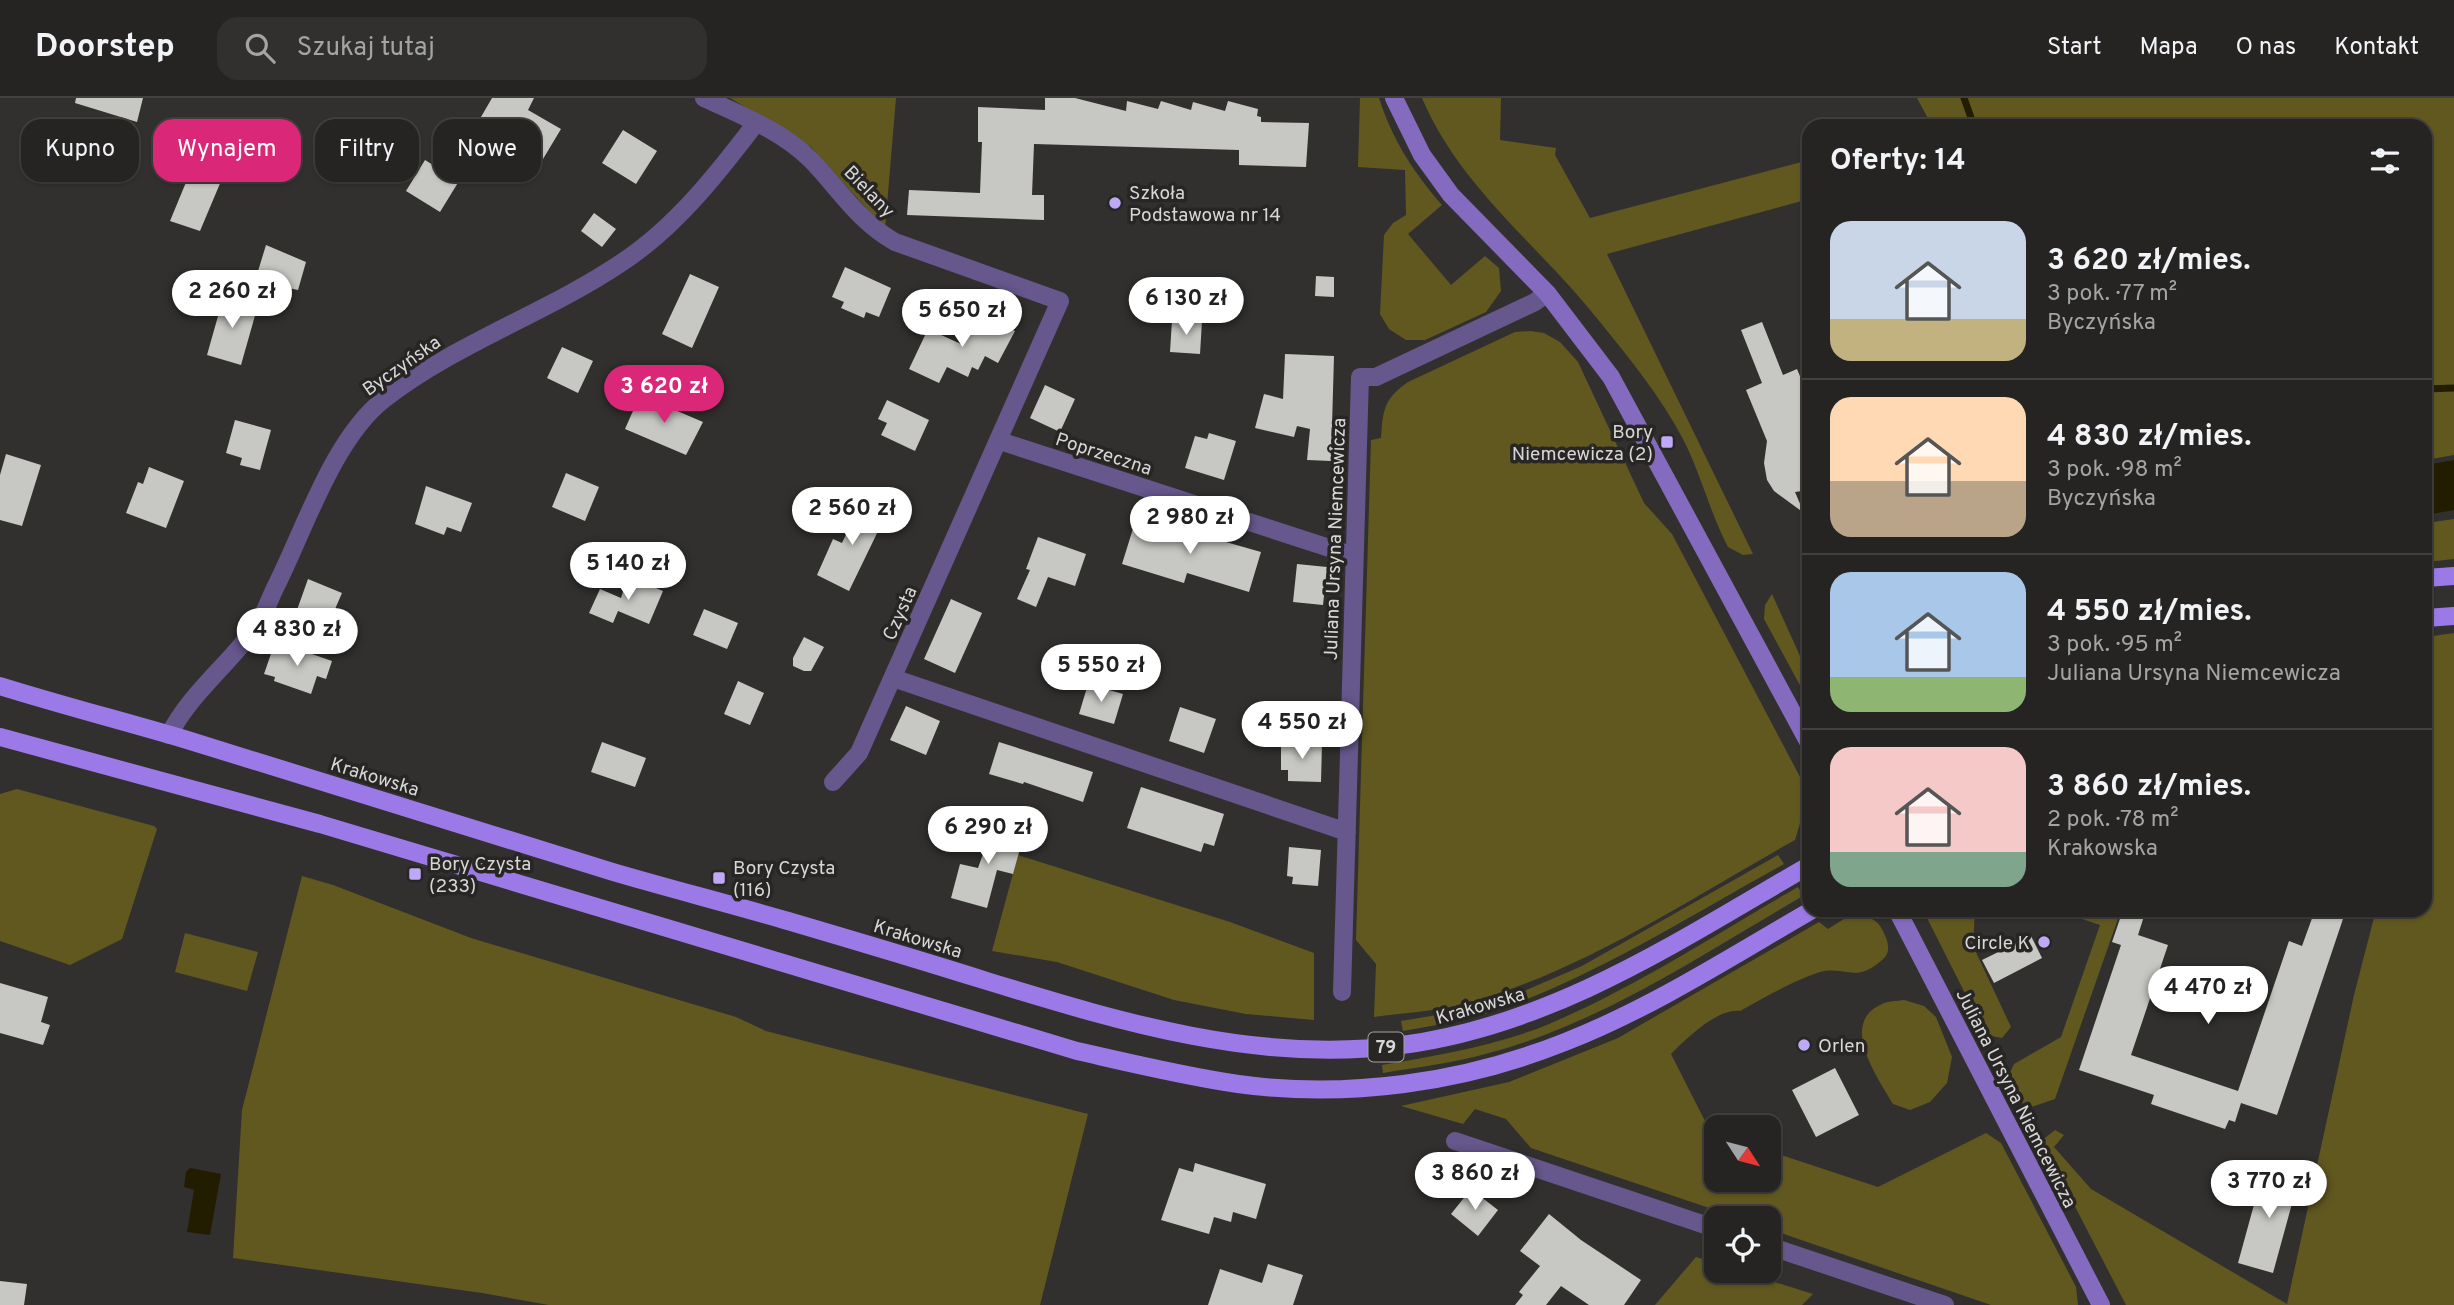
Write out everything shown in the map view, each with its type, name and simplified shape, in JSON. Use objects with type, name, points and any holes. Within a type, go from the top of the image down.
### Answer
[{"type":"main road","points":[[2432,578],[2454,576]]},
{"type":"main road","points":[[2432,618],[2454,616]]},
{"type":"main road","name":"Krakowska","points":[[0,687],[169,735],[617,873],[1119,1020],[1182,1035],[1254,1047],[1345,1050],[1374,1048],[1446,1038],[1503,1024],[1597,986],[1802,869]]},
{"type":"main road","name":"79","points":[[0,737],[320,824],[1077,1051],[1156,1070],[1239,1084],[1308,1089],[1387,1086],[1436,1080],[1516,1060],[1564,1043],[1612,1021],[1802,916]]},
{"type":"street","name":"Bielany","points":[[704,98],[789,141],[810,159],[872,229],[895,242],[1060,301]]},
{"type":"street","points":[[1394,98],[1418,148],[1451,195],[1547,293],[1611,377],[1802,730]]},
{"type":"street","name":"Byczyńska","points":[[169,735],[183,710],[258,624],[337,455],[358,424],[383,401],[438,363],[564,296],[620,264],[649,243],[722,168],[756,123]]},
{"type":"street","name":"Juliana Ursyna Niemcewicza","points":[[1342,992],[1360,377],[1376,377],[1535,302],[1547,293]]},
{"type":"street","name":"Czysta","points":[[833,782],[859,753],[1060,301]]},
{"type":"street","name":"Poprzeczna","points":[[1000,441],[1354,556]]},
{"type":"street","points":[[893,678],[1347,832]]},
{"type":"street","name":"Juliana Ursyna Niemcewicza","points":[[1901,917],[2101,1305]]},
{"type":"street","points":[[1455,1141],[1704,1224]]},
{"type":"street","points":[[1781,1250],[1945,1305]]},
{"type":"shaded area","points":[[730,98],[896,98],[885,229],[811,147]]},
{"type":"shaded area","points":[[1360,98],[1379,98],[1390,128],[1405,155],[1442,205],[1408,234],[1451,285],[1485,256],[1499,268],[1501,291],[1486,312],[1425,340],[1406,340],[1389,329],[1380,314],[1384,235],[1393,223],[1406,215],[1405,170],[1358,167]]},
{"type":"shaded area","points":[[1422,98],[1501,98],[1500,140],[1556,148],[1555,155],[1590,218],[1802,162],[1802,201],[1607,254],[1753,554],[1743,555],[1728,547],[1689,452],[1655,393],[1577,295],[1479,189],[1438,130]]},
{"type":"shaded area","points":[[1917,98],[2454,98],[2454,455],[2432,459],[2432,119],[1928,119]]},
{"type":"shaded area","points":[[1515,332],[1544,333],[1560,342],[1578,362],[1644,503],[1672,534],[1802,781],[1802,817],[1795,840],[1593,954],[1508,990],[1464,1004],[1374,1017],[1376,964],[1356,940],[1371,440],[1381,438],[1386,405],[1408,382]]},
{"type":"shaded area","points":[[2454,460],[2454,510],[2432,514],[2432,464]]},
{"type":"shaded area","points":[[2454,519],[2454,559],[2432,561],[2432,522]]},
{"type":"shaded area","points":[[1772,594],[1802,660],[1802,689],[1764,619],[1765,605]]},
{"type":"shaded area","points":[[2454,633],[2454,1305],[2126,1305],[2041,1141],[2055,1130],[2064,1135],[2054,1147],[2091,1189],[2287,1304],[2354,995],[2374,917],[2432,917],[2432,636]]},
{"type":"shaded area","points":[[17,789],[157,829],[122,939],[70,965],[0,941],[0,794]]},
{"type":"shaded area","points":[[1018,855],[1230,922],[1314,953],[1314,1020],[1246,1014],[1174,1000],[1057,962],[992,951]]},
{"type":"shaded area","points":[[1778,855],[1784,864],[1655,937],[1556,987],[1493,1011],[1403,1031],[1401,1021],[1461,1011],[1517,994],[1582,966]]},
{"type":"shaded area","points":[[302,876],[333,885],[471,938],[736,1017],[766,1031],[1088,1114],[1040,1305],[549,1305],[233,1258],[242,1110]]},
{"type":"shaded area","points":[[1798,887],[1802,894],[1689,963],[1572,1024],[1531,1040],[1476,1056],[1383,1073],[1382,1065],[1488,1044],[1529,1032],[1644,977]]},
{"type":"shaded area","points":[[1847,917],[1868,917],[1881,927],[1888,946],[1887,954],[1873,967],[1864,971],[1817,973],[1777,990],[1740,1011],[1722,1014],[1693,1033],[1671,1054],[1704,1119],[1704,1192],[1782,1192],[1782,1155],[1878,1187],[1986,1133],[2001,1143],[2076,1287],[2078,1305],[1991,1305],[1781,1233],[1781,1206],[1704,1206],[1531,1148],[1506,1119],[1475,1109],[1463,1124],[1401,1106],[1509,1082],[1618,1038],[1819,922],[1828,929]]},
{"type":"shaded area","points":[[1927,917],[1975,917],[1973,946],[2011,1027],[2002,1038],[1991,1036],[1984,1031]]},
{"type":"shaded area","points":[[2076,917],[2119,917],[2055,1099],[2025,1109],[2009,1075],[2014,1064],[2061,1037],[2100,925]]},
{"type":"shaded area","points":[[185,933],[258,952],[247,991],[175,972]]},
{"type":"shaded area","points":[[1904,1000],[1924,1006],[1936,1017],[1952,1057],[1947,1083],[1930,1102],[1910,1110],[1893,1104],[1871,1066],[1862,1037],[1863,1024],[1869,1013],[1884,1003]]},
{"type":"shaded area","points":[[190,1168],[221,1174],[210,1235],[187,1232],[194,1190],[184,1187],[186,1172]]},
{"type":"shaded area","points":[[1696,1257],[1704,1259],[1704,1283],[1778,1283],[1813,1294],[1802,1305],[1655,1305]]},
{"type":"building","points":[[76,98],[143,98],[138,119],[127,119],[75,103]]},
{"type":"building","points":[[492,98],[534,98],[528,110],[561,129],[541,162],[541,119],[480,119]]},
{"type":"building","points":[[1045,98],[1075,98],[1126,111],[1127,101],[1158,109],[1161,101],[1191,110],[1193,102],[1225,111],[1228,101],[1258,109],[1257,116],[1261,117],[1261,122],[1309,123],[1306,167],[1239,165],[1239,150],[1034,144],[1032,195],[1044,195],[1044,220],[907,215],[909,190],[980,193],[982,142],[978,142],[978,107],[1045,110]]},
{"type":"building","points":[[623,130],[657,151],[636,184],[602,163]]},
{"type":"building","points":[[425,160],[433,165],[433,182],[458,182],[440,212],[406,191],[412,182],[419,182],[419,170]]},
{"type":"building","points":[[186,182],[221,182],[200,231],[170,221]]},
{"type":"building","points":[[594,213],[616,229],[602,247],[581,231]]},
{"type":"building","points":[[266,245],[306,262],[298,290],[255,281]]},
{"type":"building","points":[[845,267],[891,288],[879,317],[866,312],[864,318],[841,308],[844,302],[832,297]]},
{"type":"building","points":[[690,274],[719,287],[692,348],[662,334]]},
{"type":"building","points":[[1316,276],[1334,277],[1334,297],[1315,296]]},
{"type":"building","points":[[224,295],[258,305],[241,365],[207,355]]},
{"type":"building","points":[[974,310],[1015,331],[998,363],[985,356],[978,370],[972,367],[968,377],[947,367],[939,383],[909,369],[928,329],[961,344]]},
{"type":"building","points":[[1172,320],[1202,321],[1200,354],[1170,352]]},
{"type":"building","points":[[1762,322],[1783,375],[1797,369],[1802,381],[1802,491],[1795,492],[1802,512],[1774,491],[1767,480],[1764,463],[1767,441],[1746,390],[1762,383],[1741,330]]},
{"type":"building","points":[[562,347],[593,361],[578,393],[547,378]]},
{"type":"building","points":[[1285,354],[1334,356],[1331,461],[1307,460],[1310,429],[1297,426],[1294,437],[1255,428],[1264,394],[1283,399]]},
{"type":"building","points":[[1045,385],[1075,399],[1060,432],[1030,418]]},
{"type":"building","points":[[640,395],[703,422],[686,455],[625,429]]},
{"type":"building","points":[[887,400],[929,420],[915,451],[881,435],[887,423],[878,419]]},
{"type":"building","points":[[235,420],[271,430],[260,470],[240,465],[242,458],[226,453]]},
{"type":"building","points":[[1209,433],[1236,441],[1224,480],[1185,468],[1195,436],[1207,439]]},
{"type":"building","points":[[6,454],[41,465],[22,526],[0,520],[0,475]]},
{"type":"building","points":[[149,467],[184,481],[166,528],[126,513],[138,482],[143,484]]},
{"type":"building","points":[[566,473],[599,487],[585,521],[552,507]]},
{"type":"building","points":[[426,486],[472,503],[461,532],[447,527],[444,535],[415,524]]},
{"type":"building","points":[[864,496],[883,505],[874,522],[881,525],[849,591],[817,575],[833,539],[842,543]]},
{"type":"building","points":[[1136,519],[1185,535],[1187,531],[1261,552],[1249,592],[1187,573],[1184,583],[1122,564]]},
{"type":"building","points":[[1038,537],[1086,554],[1075,586],[1048,577],[1036,607],[1017,599],[1030,570],[1026,569]]},
{"type":"building","points":[[1297,564],[1327,567],[1323,605],[1293,602]]},
{"type":"building","points":[[628,576],[663,591],[649,624],[618,611],[613,623],[589,613],[600,589],[621,598]]},
{"type":"building","points":[[308,579],[342,593],[329,623],[297,610]]},
{"type":"building","points":[[951,599],[982,613],[955,673],[924,659]]},
{"type":"building","points":[[704,609],[738,623],[727,649],[693,635]]},
{"type":"building","points":[[804,637],[824,647],[811,671],[793,666],[793,658]]},
{"type":"building","points":[[274,645],[285,649],[286,645],[332,661],[326,679],[317,676],[311,694],[274,681],[275,677],[264,674]]},
{"type":"building","points":[[738,681],[764,693],[750,725],[724,714]]},
{"type":"building","points":[[1088,684],[1123,694],[1114,724],[1079,714]]},
{"type":"building","points":[[906,706],[940,721],[926,755],[890,740]]},
{"type":"building","points":[[1180,707],[1216,719],[1204,753],[1169,741]]},
{"type":"building","points":[[602,742],[646,758],[635,787],[591,772]]},
{"type":"building","points":[[999,742],[1093,772],[1083,802],[1024,782],[1023,784],[989,774]]},
{"type":"building","points":[[1281,742],[1322,743],[1321,782],[1288,781],[1288,770],[1281,770]]},
{"type":"building","points":[[1141,787],[1224,814],[1214,846],[1204,843],[1201,852],[1127,828]]},
{"type":"building","points":[[997,815],[1011,820],[1007,832],[1023,838],[1013,874],[997,870],[987,908],[951,898],[960,864],[978,868]]},
{"type":"building","points":[[1289,847],[1321,850],[1318,886],[1292,884],[1293,877],[1287,876]]},
{"type":"building","points":[[2121,917],[2144,917],[2138,935],[2168,945],[2131,1055],[2238,1091],[2289,941],[2302,946],[2312,917],[2344,917],[2277,1115],[2241,1103],[2235,1122],[2229,1120],[2225,1129],[2151,1104],[2154,1095],[2079,1070],[2121,945],[2112,942]]},
{"type":"building","points":[[2031,936],[2042,958],[1994,983],[1982,960]]},
{"type":"building","points":[[0,983],[48,997],[41,1022],[50,1025],[43,1045],[0,1033]]},
{"type":"building","points":[[1835,1068],[1859,1115],[1816,1137],[1792,1090]]},
{"type":"building","points":[[1195,1163],[1266,1184],[1256,1219],[1233,1212],[1231,1222],[1214,1217],[1209,1234],[1161,1220],[1179,1168],[1193,1172]]},
{"type":"building","points":[[2264,1168],[2299,1178],[2273,1273],[2238,1263]]},
{"type":"building","points":[[1471,1189],[1498,1210],[1478,1236],[1451,1214]]},
{"type":"building","points":[[1549,1214],[1581,1240],[1641,1280],[1624,1305],[1589,1305],[1561,1286],[1546,1305],[1515,1305],[1523,1295],[1519,1292],[1540,1266],[1520,1251]]},
{"type":"building","points":[[1268,1264],[1303,1275],[1293,1305],[1208,1305],[1220,1269],[1262,1283]]},
{"type":"building","points":[[0,1281],[27,1284],[24,1305],[0,1305]]},
{"type":"waterway","points":[[1964,98],[1972,119]]},
{"type":"waterway","points":[[2432,389],[2454,388]]},
{"type":"place","name":"Szkoła Podstawowa nr 14","points":[[1115,203]]},
{"type":"place","name":"Bory Niemcewicza (2)","points":[[1667,442]]},
{"type":"place","name":"Bory Czysta (233)","points":[[415,874]]},
{"type":"place","name":"Bory Czysta (116)","points":[[719,878]]},
{"type":"place","name":"Circle K","points":[[2044,942]]},
{"type":"place","name":"Orlen","points":[[1804,1045]]}]
